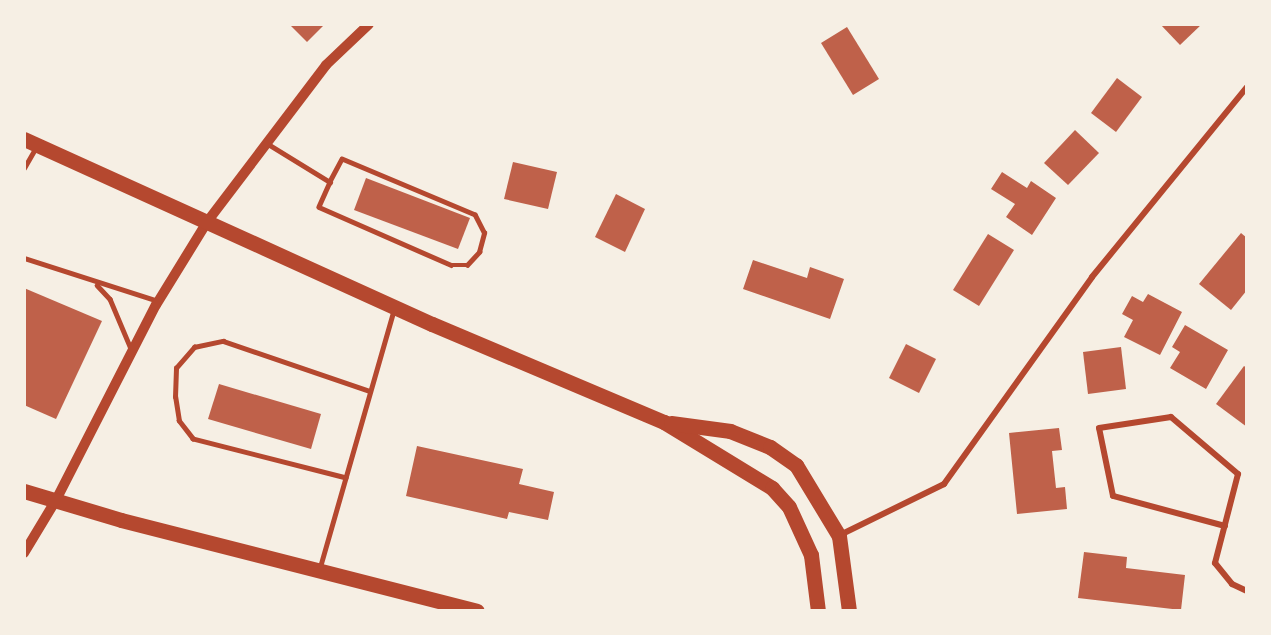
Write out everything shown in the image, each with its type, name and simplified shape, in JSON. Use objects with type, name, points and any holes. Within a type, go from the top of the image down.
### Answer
[{"type":"main road","points":[[30,142],[394,307],[664,422],[772,488],[789,507],[811,555],[818,611]]},
{"type":"main road","points":[[664,422],[730,431],[770,447],[808,480],[839,536],[849,611]]},
{"type":"main road","points":[[24,491],[477,611]]},
{"type":"street","points":[[24,553],[56,500],[133,354],[158,301],[207,222],[326,65],[369,24]]},
{"type":"street","points":[[839,536],[944,484],[1092,277],[1247,87]]},
{"type":"street","points":[[1225,526],[1113,496],[1099,428],[1171,417],[1238,474],[1225,526],[1215,563],[1232,584],[1247,591]]},
{"type":"lane","points":[[24,168],[30,142]]},
{"type":"lane","points":[[268,144],[330,182]]},
{"type":"lane","points":[[342,159],[476,215],[484,234],[479,252],[467,265],[451,265],[319,207],[330,182],[342,159]]},
{"type":"lane","points":[[24,258],[96,283],[158,301]]},
{"type":"lane","points":[[96,283],[110,299],[133,354]]},
{"type":"lane","points":[[319,571],[394,307]]},
{"type":"lane","points":[[346,478],[193,439],[179,421],[174,397],[176,368],[194,347],[223,341],[370,391]]},
{"type":"building","points":[[289,24],[325,24],[307,42]]},
{"type":"building","points":[[1160,24],[1202,24],[1180,45]]},
{"type":"building","points":[[847,27],[879,79],[853,95],[821,43]]},
{"type":"building","points":[[1117,78],[1142,97],[1116,132],[1091,113]]},
{"type":"building","points":[[1075,130],[1099,153],[1068,185],[1044,163]]},
{"type":"building","points":[[513,162],[557,172],[548,209],[504,199]]},
{"type":"building","points":[[1002,172],[1027,188],[1031,181],[1056,198],[1032,235],[1006,217],[1015,204],[991,189]]},
{"type":"building","points":[[366,178],[470,218],[458,249],[354,210]]},
{"type":"building","points":[[616,194],[645,209],[625,252],[595,237]]},
{"type":"building","points":[[1241,233],[1247,238],[1247,290],[1231,310],[1199,284]]},
{"type":"building","points":[[988,234],[1014,250],[979,306],[953,290]]},
{"type":"building","points":[[753,260],[807,278],[810,267],[844,279],[830,319],[743,289]]},
{"type":"building","points":[[24,288],[102,321],[56,419],[24,405]]},
{"type":"building","points":[[1148,294],[1182,312],[1160,355],[1124,337],[1133,320],[1122,314],[1132,296],[1143,302]]},
{"type":"building","points":[[1185,325],[1228,350],[1206,389],[1170,368],[1180,352],[1172,347]]},
{"type":"building","points":[[906,344],[936,359],[919,393],[889,378]]},
{"type":"building","points":[[1121,347],[1126,389],[1088,394],[1083,352]]},
{"type":"building","points":[[1244,366],[1247,368],[1247,427],[1216,404]]},
{"type":"building","points":[[219,384],[321,414],[311,449],[208,419]]},
{"type":"building","points":[[1059,428],[1062,450],[1052,451],[1056,488],[1065,487],[1067,509],[1017,514],[1009,433]]},
{"type":"building","points":[[417,446],[523,469],[519,484],[554,492],[548,520],[509,512],[507,519],[406,496]]},
{"type":"building","points":[[1084,552],[1127,557],[1126,568],[1185,575],[1181,610],[1078,598]]}]
